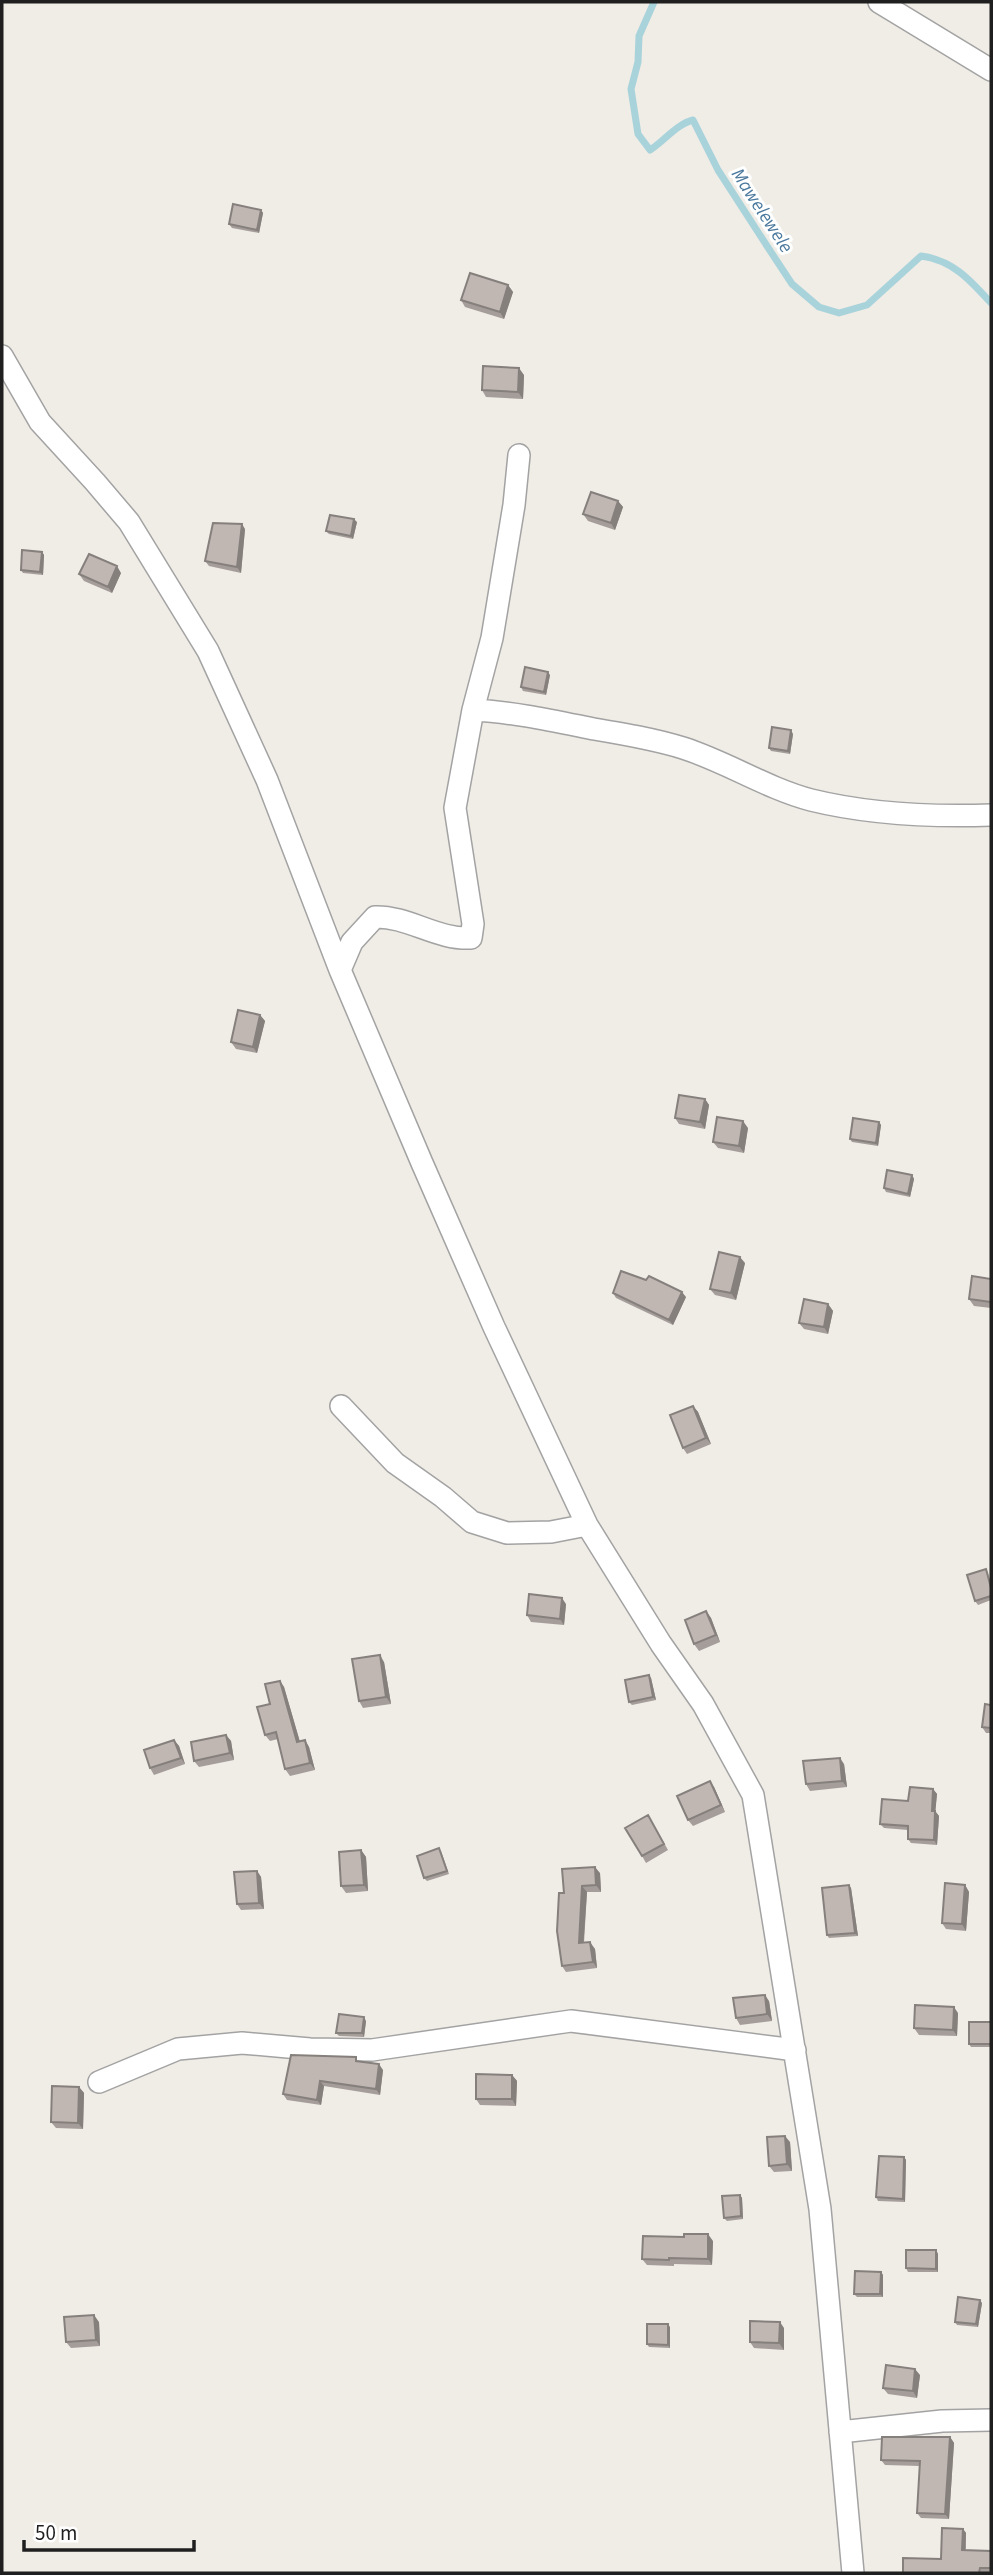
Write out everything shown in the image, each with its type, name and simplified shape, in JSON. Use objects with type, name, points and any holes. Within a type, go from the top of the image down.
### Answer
[{"type":"street","points":[[879,2],[991,70]]},
{"type":"street","points":[[2,356],[40,422],[96,481],[129,522],[208,651],[267,780],[340,970],[483,1302],[587,1525],[661,1644],[703,1704],[753,1795],[820,2209],[852,2573]]},
{"type":"street","points":[[340,970],[352,942],[375,917],[389,917],[459,939],[471,938],[473,924],[455,808],[473,710],[492,638],[514,505],[519,456]]},
{"type":"street","points":[[473,710],[508,712],[683,748],[741,771],[780,791],[852,808],[914,814],[991,816]]},
{"type":"street","points":[[341,1406],[395,1463],[443,1497],[472,1522],[507,1533],[551,1532],[587,1525]]},
{"type":"street","points":[[99,2082],[178,2049],[242,2043],[310,2049],[372,2050],[571,2021],[795,2050]]},
{"type":"street","points":[[840,2432],[943,2421],[991,2420]]},
{"type":"building","points":[[233,204],[261,210],[257,230],[229,224]]},
{"type":"building","points":[[470,273],[508,285],[500,312],[461,300]]},
{"type":"building","points":[[483,366],[519,368],[518,392],[482,390]]},
{"type":"building","points":[[591,492],[618,501],[611,523],[583,514]]},
{"type":"building","points":[[330,515],[354,519],[351,536],[326,531]]},
{"type":"building","points":[[213,523],[242,524],[237,567],[205,561]]},
{"type":"building","points":[[22,550],[42,552],[40,572],[21,570]]},
{"type":"building","points":[[89,554],[117,566],[108,587],[79,574]]},
{"type":"building","points":[[525,667],[548,672],[544,692],[521,687]]},
{"type":"building","points":[[772,727],[791,730],[788,751],[769,748]]},
{"type":"building","points":[[238,1010],[260,1015],[253,1047],[231,1042]]},
{"type":"building","points":[[679,1095],[705,1099],[700,1122],[675,1118]]},
{"type":"building","points":[[717,1117],[743,1121],[739,1146],[713,1142]]},
{"type":"building","points":[[853,1118],[879,1122],[876,1143],[850,1139]]},
{"type":"building","points":[[887,1170],[912,1175],[908,1194],[884,1188]]},
{"type":"building","points":[[719,1252],[740,1257],[731,1293],[710,1289]]},
{"type":"building","points":[[621,1271],[646,1280],[649,1276],[682,1292],[669,1320],[613,1293]]},
{"type":"building","points":[[972,1276],[991,1279],[991,1302],[969,1299]]},
{"type":"building","points":[[804,1299],[828,1304],[824,1327],[799,1323]]},
{"type":"building","points":[[693,1406],[706,1438],[683,1448],[670,1415]]},
{"type":"building","points":[[986,1569],[991,1596],[975,1601],[967,1575]]},
{"type":"building","points":[[529,1594],[562,1598],[560,1619],[527,1615]]},
{"type":"building","points":[[706,1611],[716,1635],[694,1644],[685,1620]]},
{"type":"building","points":[[380,1655],[386,1697],[359,1701],[352,1659]]},
{"type":"building","points":[[649,1675],[653,1697],[629,1702],[625,1680]]},
{"type":"building","points":[[280,1681],[297,1742],[305,1740],[310,1763],[285,1769],[276,1732],[265,1735],[257,1707],[270,1704],[265,1684]]},
{"type":"building","points":[[985,1704],[991,1705],[991,1728],[982,1727]]},
{"type":"building","points":[[226,1735],[230,1753],[194,1761],[191,1742]]},
{"type":"building","points":[[174,1740],[181,1758],[150,1768],[144,1750]]},
{"type":"building","points":[[840,1758],[842,1781],[806,1784],[803,1761]]},
{"type":"building","points":[[710,1781],[721,1805],[688,1820],[677,1796]]},
{"type":"building","points":[[910,1787],[933,1789],[934,1840],[908,1839],[908,1826],[880,1824],[882,1799],[908,1801]]},
{"type":"building","points":[[648,1815],[664,1844],[642,1856],[625,1828]]},
{"type":"building","points":[[439,1848],[447,1871],[424,1878],[417,1856]]},
{"type":"building","points":[[361,1850],[364,1885],[341,1886],[339,1852]]},
{"type":"building","points":[[595,1867],[596,1885],[582,1886],[579,1943],[590,1942],[593,1962],[562,1966],[557,1931],[559,1893],[564,1893],[562,1869]]},
{"type":"building","points":[[257,1871],[259,1903],[237,1904],[234,1872]]},
{"type":"building","points":[[945,1883],[965,1885],[962,1924],[942,1923]]},
{"type":"building","points":[[849,1885],[855,1933],[827,1935],[822,1888]]},
{"type":"building","points":[[765,1995],[767,2014],[736,2018],[733,1998]]},
{"type":"building","points":[[915,2005],[954,2007],[953,2030],[914,2028]]},
{"type":"building","points":[[339,2014],[364,2017],[362,2033],[336,2033]]},
{"type":"building","points":[[969,2022],[991,2022],[991,2044],[969,2044]]},
{"type":"building","points":[[291,2055],[356,2057],[356,2061],[379,2064],[376,2089],[320,2081],[317,2100],[283,2094]]},
{"type":"building","points":[[476,2074],[512,2075],[512,2099],[476,2099]]},
{"type":"building","points":[[52,2086],[79,2087],[78,2123],[51,2122]]},
{"type":"building","points":[[785,2136],[787,2164],[769,2166],[767,2137]]},
{"type":"building","points":[[879,2156],[904,2157],[903,2199],[876,2197]]},
{"type":"building","points":[[740,2195],[741,2216],[724,2218],[722,2196]]},
{"type":"building","points":[[684,2234],[708,2234],[708,2259],[642,2259],[643,2236],[684,2237]]},
{"type":"building","points":[[906,2250],[936,2250],[936,2269],[906,2268]]},
{"type":"building","points":[[855,2271],[881,2272],[880,2294],[854,2294]]},
{"type":"building","points":[[958,2297],[980,2300],[976,2324],[955,2322]]},
{"type":"building","points":[[94,2315],[96,2340],[66,2342],[64,2317]]},
{"type":"building","points":[[750,2321],[780,2322],[779,2343],[750,2342]]},
{"type":"building","points":[[647,2324],[668,2324],[668,2345],[647,2344]]},
{"type":"building","points":[[886,2365],[915,2369],[913,2391],[883,2388]]},
{"type":"building","points":[[882,2437],[950,2437],[945,2514],[917,2513],[920,2461],[881,2460]]},
{"type":"building","points":[[942,2528],[963,2529],[962,2550],[991,2551],[991,2568],[980,2568],[979,2573],[903,2573],[903,2558],[941,2559]]},
{"type":"waterway","name":"Mawelewele","points":[[654,2],[639,36],[638,62],[631,89],[638,134],[650,150],[676,129],[693,120],[718,170],[792,284],[819,307],[839,313],[867,305],[921,256],[952,267],[991,303]]}]
